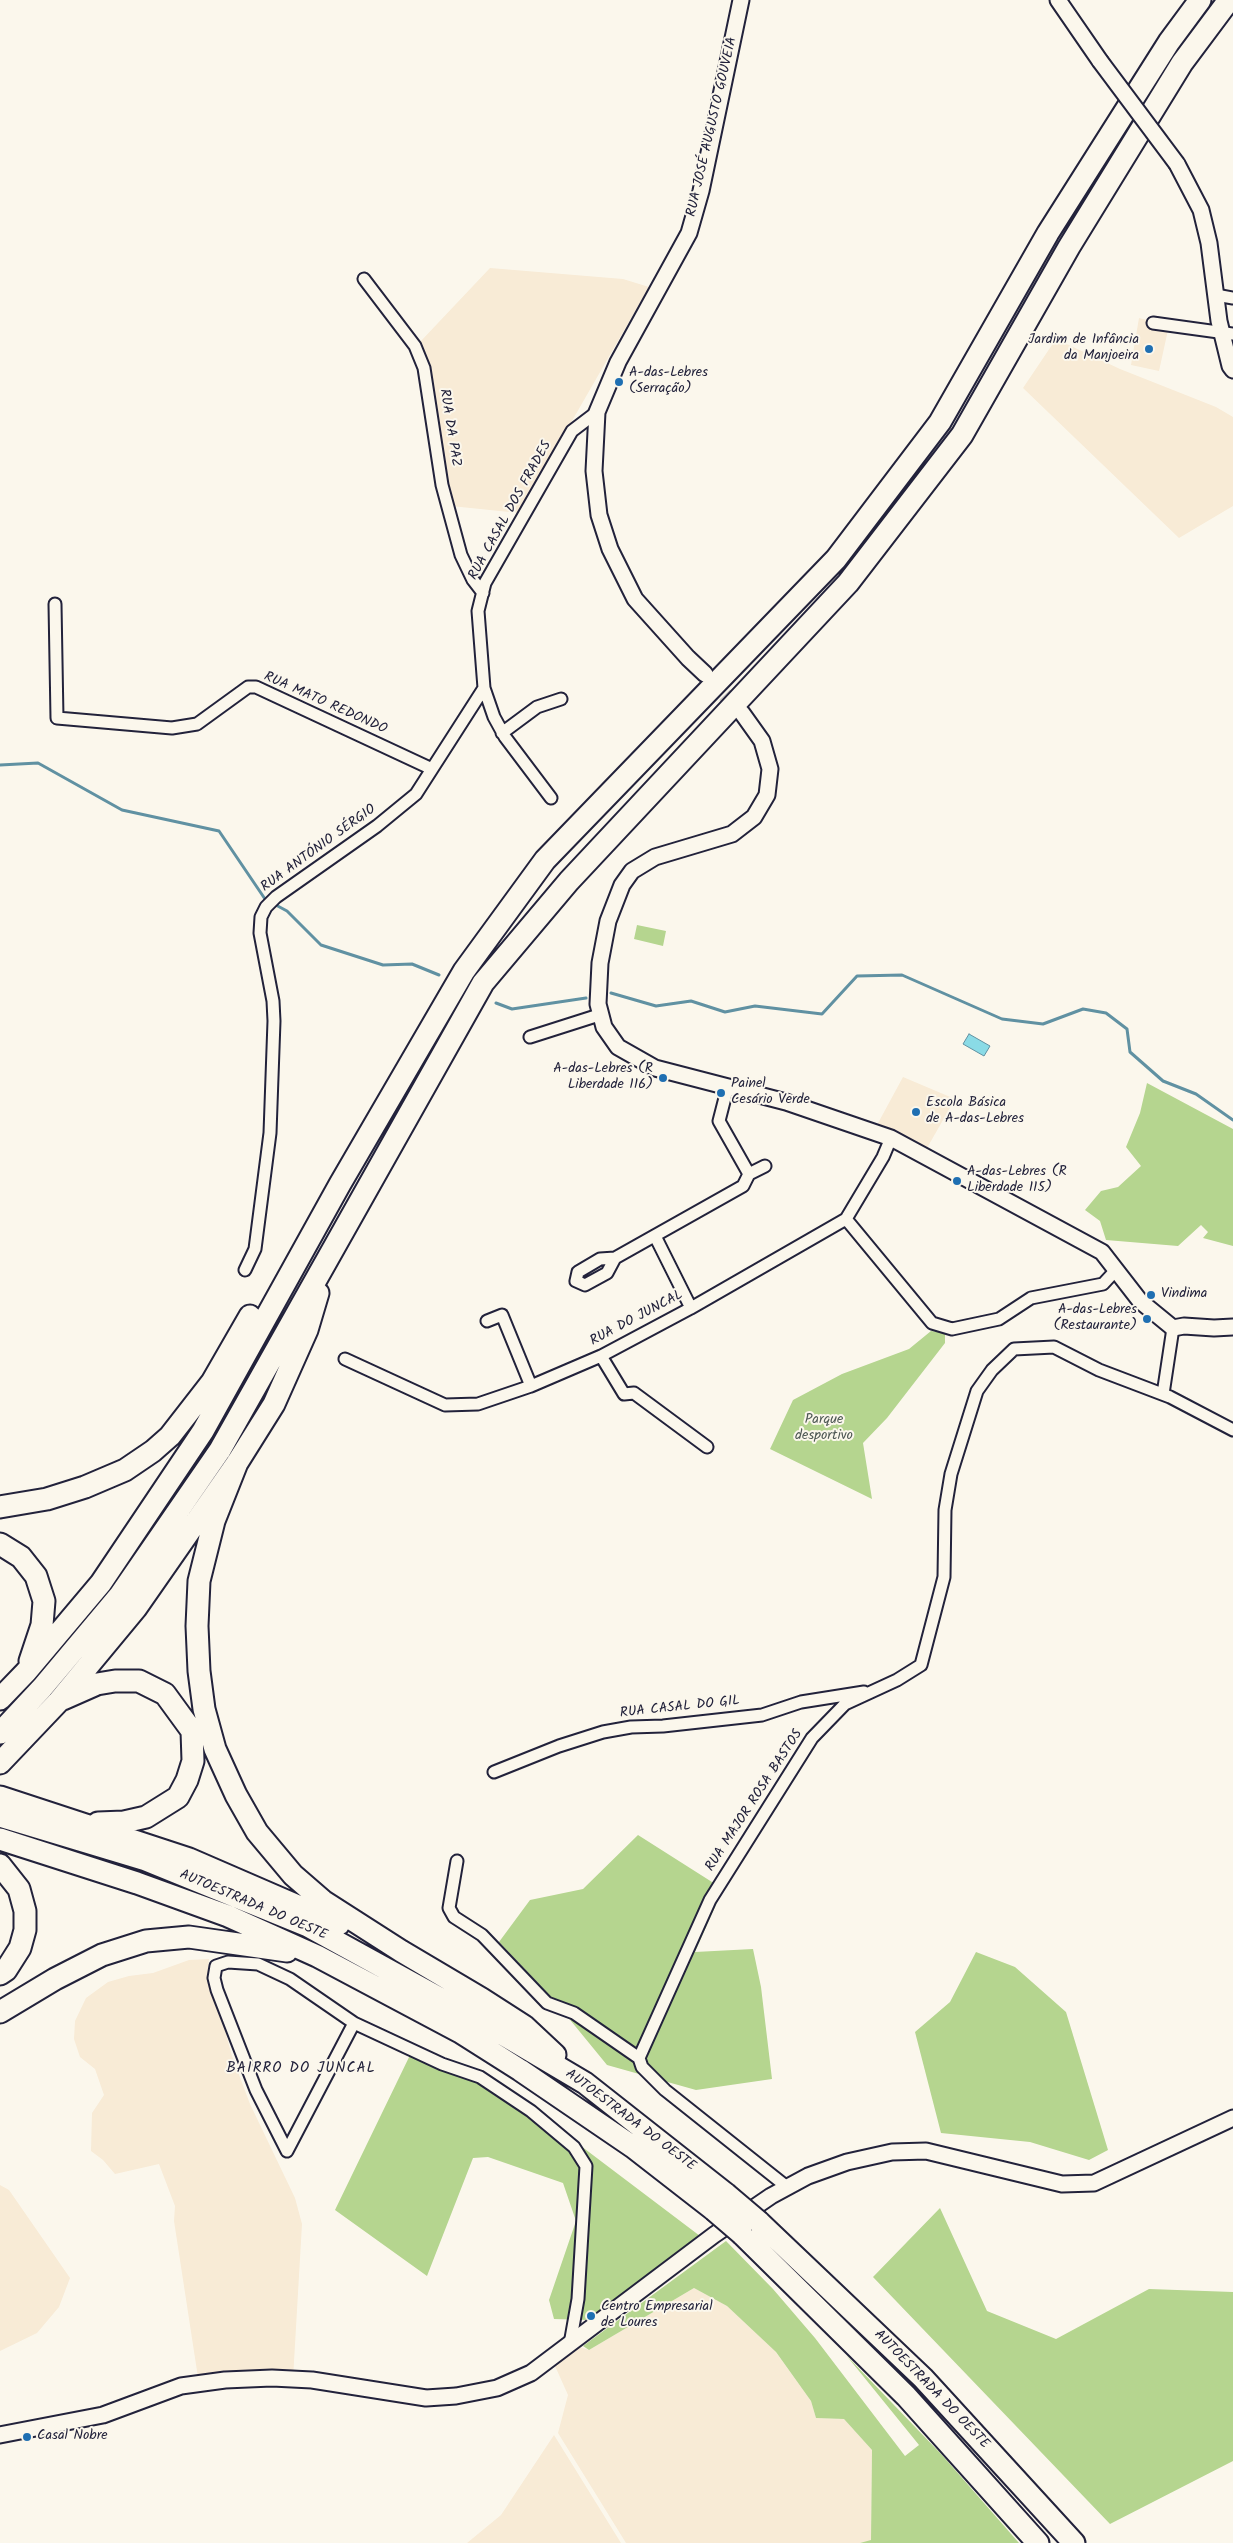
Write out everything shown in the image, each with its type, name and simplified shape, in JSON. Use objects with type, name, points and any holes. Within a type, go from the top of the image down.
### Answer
[{"type":"highway","points":[[0,1733],[42,1688],[120,1595],[220,1450],[483,983],[570,881],[848,583],[962,435],[1069,247],[1182,63],[1229,0]]},
{"type":"highway","points":[[1214,19],[1233,4]]},
{"type":"highway","points":[[0,1699],[26,1672],[101,1583],[203,1431],[464,971],[545,860],[836,559],[940,422],[1048,233],[1195,5]]},
{"type":"highway","points":[[0,1763],[59,1701],[136,1608],[237,1463],[274,1404],[304,1338],[327,1258]]},
{"type":"highway","points":[[0,1507],[47,1499],[85,1487],[125,1470],[153,1451],[170,1436],[212,1382],[261,1297],[298,1261]]},
{"type":"highway","points":[[237,1463],[214,1521],[199,1581],[199,1671],[204,1709],[215,1750],[236,1795],[257,1832],[293,1875],[323,1901],[524,2026],[585,2083]]},
{"type":"highway","points":[[0,1544],[21,1557],[36,1576],[44,1601],[42,1625],[26,1672]]},
{"type":"highway","points":[[59,1701],[97,1684],[115,1681],[139,1681],[165,1694],[192,1731],[193,1761],[187,1780],[178,1797],[146,1817],[124,1822],[85,1824]]},
{"type":"highway","points":[[5,1804],[85,1824],[189,1858],[401,1951]]},
{"type":"highway","name":"AUTOESTRADA DO OESTE","points":[[5,1804],[308,1926],[470,2014],[585,2083],[720,2202],[742,2234],[906,2396],[1038,2543]]},
{"type":"highway","name":"AUTOESTRADA DO OESTE","points":[[0,1839],[137,1882],[228,1916],[317,1956],[460,2032],[520,2070],[633,2147],[720,2202],[759,2222],[923,2378],[1074,2543]]},
{"type":"highway","points":[[0,1865],[19,1889],[25,1911],[25,1930],[20,1948],[6,1970],[0,1974]]},
{"type":"highway","points":[[0,2012],[55,1979],[102,1955],[146,1941],[189,1937],[317,1956]]},
{"type":"highway","points":[[0,1999],[55,1979]]},
{"type":"street","name":"RUA JOSÉ AUGUSTO GOUVEIA","points":[[705,674],[682,652],[636,598],[610,549],[599,515],[594,471],[597,412],[618,362],[689,233],[701,191],[741,0]]},
{"type":"street","points":[[1058,0],[1177,164],[1201,210],[1209,243],[1216,295],[1227,333],[1230,366],[1233,370]]},
{"type":"street","name":"RUA DA PAZ","points":[[364,279],[415,346],[424,368],[442,485],[461,555],[472,580],[483,593]]},
{"type":"street","points":[[1216,295],[1233,298]]},
{"type":"street","points":[[1153,323],[1227,333]]},
{"type":"street","name":"RUA CASAL DOS FRADES","points":[[551,798],[502,733],[494,717],[484,688],[478,611],[485,583],[572,431],[597,412]]},
{"type":"street","name":"RUA MATO REDONDO","points":[[55,604],[57,718],[172,728],[197,724],[248,687],[256,687],[432,769]]},
{"type":"street","name":"RUA ANTÓNIO SÉRGIO","points":[[244,1270],[254,1249],[270,1133],[274,1021],[273,1001],[260,933],[261,917],[266,907],[276,897],[401,808],[416,794],[484,688]]},
{"type":"street","points":[[502,733],[537,708],[561,699]]},
{"type":"street","points":[[742,713],[762,741],[770,769],[767,795],[754,818],[732,834],[655,857],[632,871],[622,885],[608,921],[600,963],[599,1015],[604,1027],[618,1047],[655,1068],[728,1086],[848,1122],[891,1138],[1102,1252],[1140,1301],[1173,1328],[1184,1326],[1233,1327]]},
{"type":"street","points":[[530,1037],[599,1015]]},
{"type":"street","points":[[728,1086],[720,1122],[749,1174]]},
{"type":"street","name":"RUA DO JUNCAL","points":[[345,1359],[444,1405],[478,1404],[532,1386],[601,1356],[691,1308],[846,1219],[883,1157],[891,1138]]},
{"type":"street","points":[[615,1258],[744,1186],[749,1174],[765,1166]]},
{"type":"street","points":[[846,1219],[932,1323],[952,1330],[999,1319],[1031,1298],[1102,1284],[1116,1270]]},
{"type":"street","points":[[655,1236],[691,1308]]},
{"type":"street","points":[[487,1321],[508,1312],[532,1386]]},
{"type":"street","points":[[1163,1394],[1173,1328]]},
{"type":"street","name":"RUA MAJOR ROSA BASTOS","points":[[640,2058],[710,1900],[812,1738],[845,1704],[897,1680],[921,1665],[944,1577],[945,1510],[951,1474],[976,1391],[992,1370],[1014,1349],[1054,1347],[1099,1370],[1163,1394],[1233,1430]]},
{"type":"street","points":[[601,1356],[624,1394],[634,1393],[707,1447]]},
{"type":"street","name":"RUA CASAL DO GIL","points":[[494,1772],[558,1746],[603,1732],[631,1727],[663,1726],[762,1715],[808,1700],[872,1691]]},
{"type":"street","points":[[457,1862],[450,1908],[454,1917],[482,1935],[547,2003],[574,2013],[640,2058],[642,2067],[665,2090],[787,2187]]},
{"type":"street","points":[[354,2023],[287,2151],[256,2090],[217,1990],[214,1978],[216,1966],[228,1962],[258,1964],[290,1979],[354,2023],[442,2064],[480,2077],[531,2111],[574,2147],[586,2166],[586,2187],[578,2299],[570,2344]]},
{"type":"street","points":[[0,2434],[103,2415],[181,2386],[225,2380],[286,2378],[426,2398],[456,2396],[497,2388],[531,2373],[714,2235],[787,2187],[808,2176],[846,2162],[892,2152],[926,2151],[1062,2184],[1094,2183],[1233,2118]]},
{"type":"shaded area","points":[[490,268],[623,279],[649,287],[519,513],[451,506],[420,342]]},
{"type":"shaded area","name":"Jardim de Infância da Manjoeira","points":[[1139,318],[1147,320],[1147,325],[1168,330],[1159,371],[1131,365]]},
{"type":"shaded area","points":[[1056,339],[1120,369],[1216,407],[1233,417],[1233,506],[1179,538],[1023,388]]},
{"type":"shaded area","name":"Escola Básica de A-das-Lebres","points":[[903,1077],[955,1099],[927,1148],[907,1136],[877,1125]]},
{"type":"shaded area","points":[[209,1959],[208,1969],[232,2056],[250,2104],[295,2198],[302,2224],[293,2379],[199,2384],[174,2221],[175,2206],[159,2164],[115,2174],[103,2160],[91,2151],[92,2113],[104,2095],[95,2069],[80,2057],[74,2039],[75,2021],[86,1998],[108,1982],[129,1976],[153,1973],[189,1960]]},
{"type":"shaded area","points":[[0,2185],[9,2190],[70,2278],[59,2307],[37,2333],[0,2351]]},
{"type":"shaded area","points":[[694,2288],[727,2306],[775,2351],[811,2401],[816,2418],[844,2419],[872,2450],[871,2541],[860,2543],[626,2543],[558,2433],[568,2395],[551,2357],[570,2344],[589,2350]]},
{"type":"shaded area","points":[[554,2435],[621,2543],[467,2543],[501,2515]]},
{"type":"green space","points":[[637,925],[666,931],[663,946],[634,939]]},
{"type":"green space","points":[[1147,1083],[1233,1129],[1233,1246],[1203,1238],[1208,1232],[1201,1225],[1178,1246],[1106,1240],[1100,1221],[1085,1210],[1101,1191],[1118,1187],[1141,1166],[1126,1147],[1140,1113]]},
{"type":"green space","name":"Parque desportivo","points":[[931,1331],[945,1333],[945,1343],[887,1418],[863,1443],[872,1499],[770,1449],[793,1400],[842,1374],[909,1349]]},
{"type":"green space","points":[[638,1835],[723,1889],[695,1952],[753,1949],[761,1987],[772,2079],[696,2090],[607,2065],[553,1999],[499,1942],[530,1900],[583,1889]]},
{"type":"green space","points":[[976,1952],[1015,1967],[1066,2012],[1108,2150],[1089,2160],[1030,2142],[941,2133],[915,2032],[950,2002]]},
{"type":"green space","points":[[412,2051],[491,2078],[700,2236],[588,2320],[554,2319],[549,2300],[576,2221],[563,2183],[488,2157],[473,2158],[427,2276],[335,2210]]},
{"type":"green space","points":[[940,2208],[987,2311],[1056,2339],[1149,2289],[1233,2292],[1233,2461],[1110,2524],[873,2277]]},
{"type":"green space","points":[[726,2241],[773,2289],[815,2338],[905,2456],[919,2445],[846,2355],[942,2455],[1019,2543],[860,2543],[871,2540],[872,2450],[844,2419],[816,2418],[811,2401],[776,2352],[727,2306],[694,2288],[589,2350],[583,2346]]},
{"type":"water","points":[[969,1034],[990,1046],[984,1056],[963,1044]]},
{"type":"waterway","points":[[0,765],[38,763],[122,810],[219,831],[265,899]]},
{"type":"waterway","points":[[274,904],[287,911],[321,945],[383,965],[412,964],[439,975]]},
{"type":"waterway","points":[[611,993],[656,1006],[691,1001],[725,1012],[755,1006],[822,1014],[857,976],[902,975],[1002,1019],[1043,1024],[1083,1009],[1106,1013],[1127,1029],[1130,1052],[1163,1081],[1196,1094],[1233,1120]]},
{"type":"waterway","points":[[496,1003],[512,1009],[586,998]]},
{"type":"tunnel","points":[[709,678],[741,712]]},
{"type":"place","name":"Jardim de Infância da Manjoeira","points":[[1149,349]]},
{"type":"place","name":"A-das-Lebres (Serração)","points":[[619,382]]},
{"type":"place","name":"A-das-Lebres (R Liberdade 116)","points":[[663,1078]]},
{"type":"place","name":"Painel Cesário Verde","points":[[721,1093]]},
{"type":"place","name":"Escola Básica de A-das-Lebres","points":[[916,1112]]},
{"type":"place","name":"A-das-Lebres (R Liberdade 115)","points":[[957,1181]]},
{"type":"place","name":"Vindima","points":[[1151,1295]]},
{"type":"place","name":"A-das-Lebres (Restaurante)","points":[[1147,1319]]},
{"type":"place","name":"Centro Empresarial de Loures","points":[[591,2316]]},
{"type":"place","name":"Casal Nobre","points":[[27,2437]]},
{"type":"district","name":"BAIRRO DO JUNCAL","points":[[301,2069]]}]
